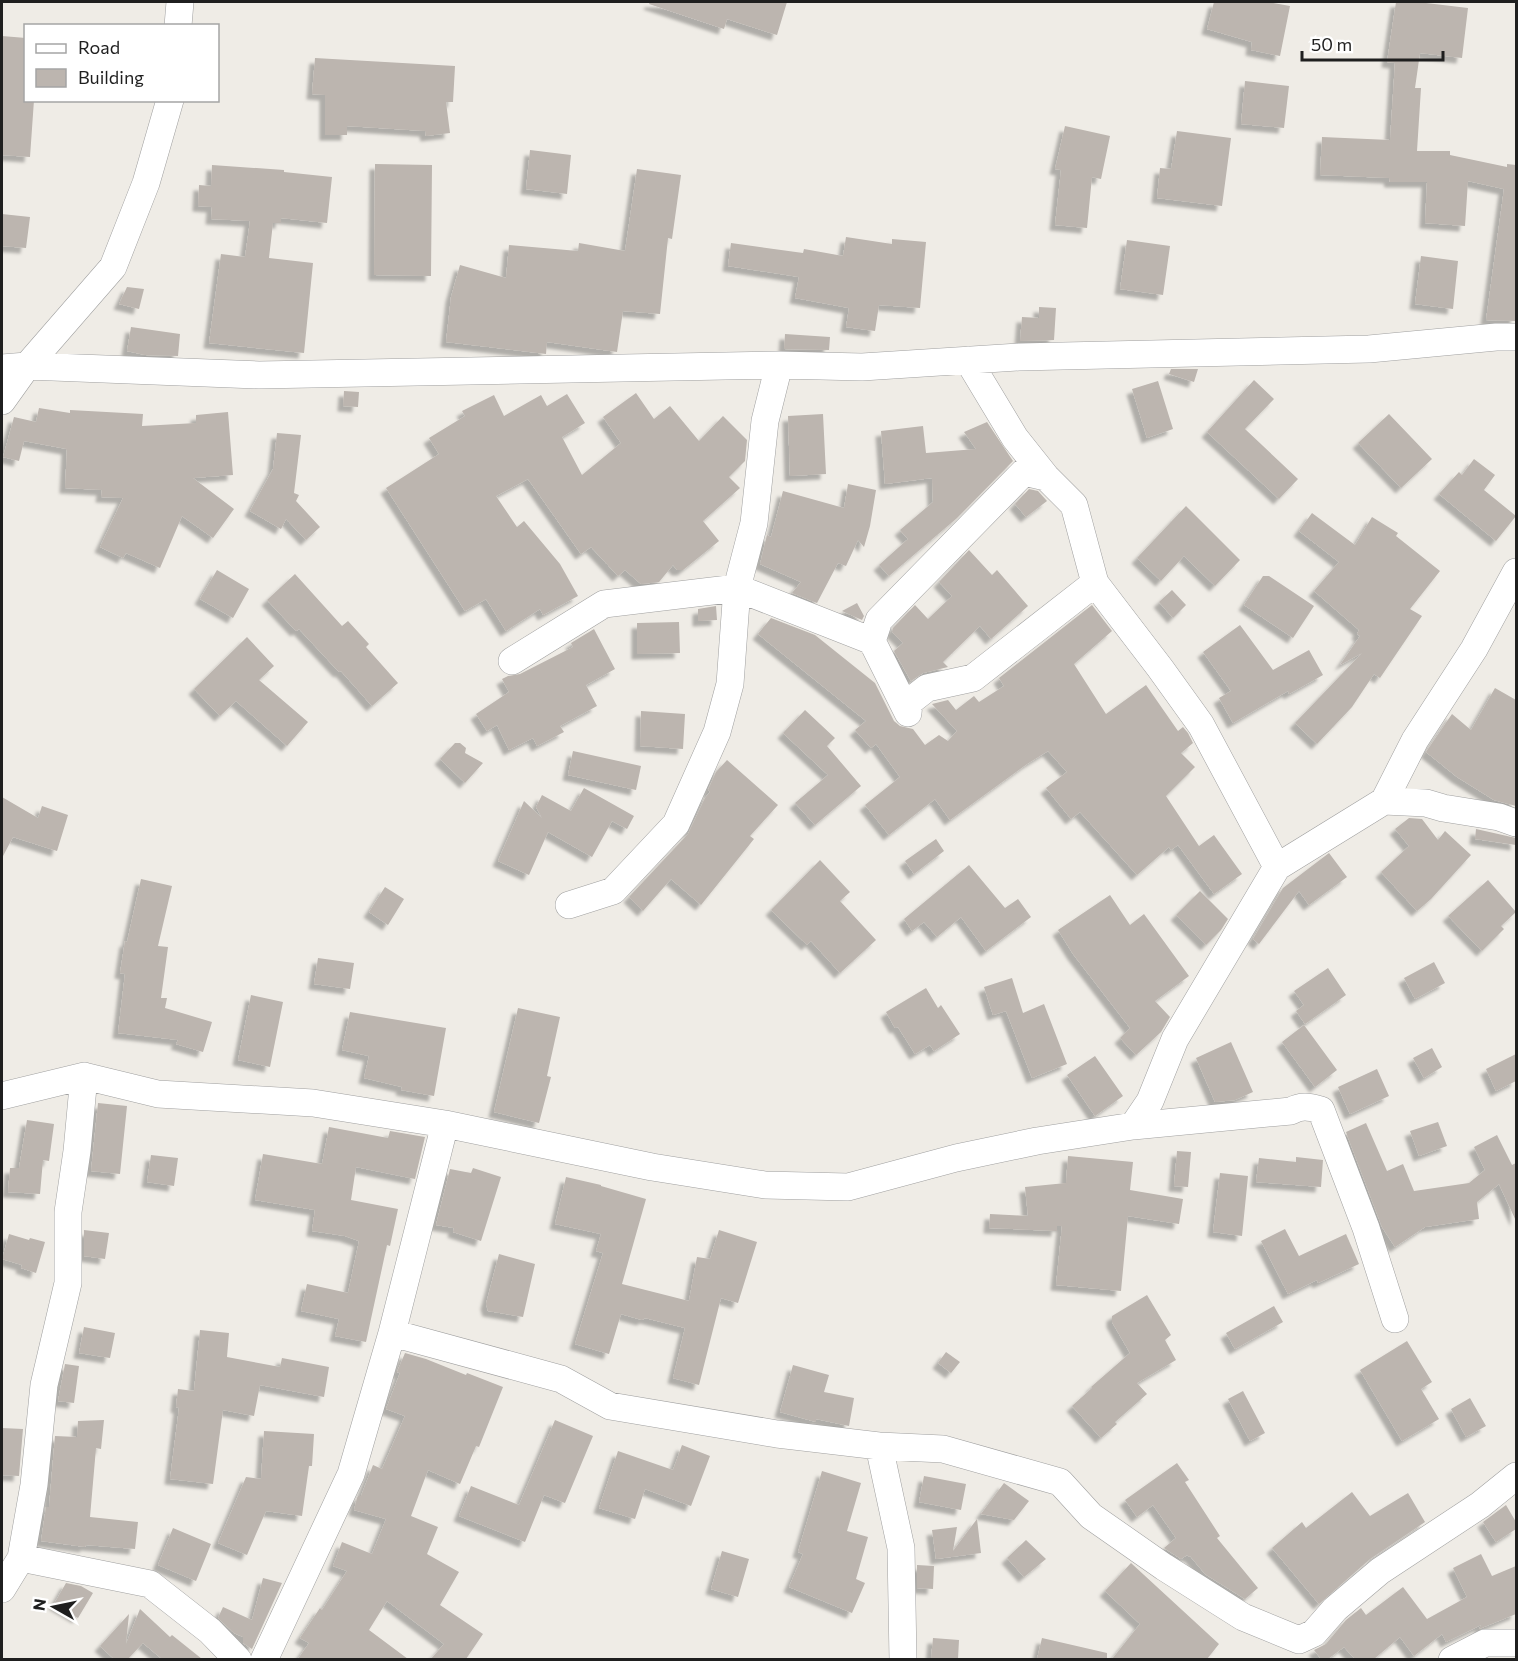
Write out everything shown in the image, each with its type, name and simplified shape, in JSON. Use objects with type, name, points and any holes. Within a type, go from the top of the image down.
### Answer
[{"type":"street","points":[[178,24],[180,2]]},
{"type":"street","points":[[2,401],[14,367],[113,267],[146,183],[169,102]]},
{"type":"street","points":[[14,367],[259,375],[779,365],[862,367],[968,360],[1194,352],[1370,349],[1516,337]]},
{"type":"street","points":[[968,360],[1016,438],[1046,477],[1074,505],[1095,583],[1201,725],[1277,867]]},
{"type":"street","points":[[569,905],[613,891],[676,824],[717,732],[730,684],[737,588],[754,523],[765,422],[779,365]]},
{"type":"street","points":[[872,641],[879,620],[1024,472],[1046,477]]},
{"type":"street","points":[[1133,1126],[1150,1101],[1174,1039],[1277,867],[1384,801],[1414,740],[1474,650],[1516,572]]},
{"type":"street","points":[[512,662],[604,604],[737,588],[872,641],[908,713],[909,702],[927,688],[973,678],[1095,583]]},
{"type":"street","points":[[1384,801],[1426,803],[1499,817],[1516,823]]},
{"type":"street","points":[[2,1096],[84,1076],[158,1094],[312,1103],[445,1124],[652,1167],[765,1185],[848,1187],[1037,1141],[1133,1126],[1291,1111],[1299,1106],[1321,1110],[1366,1228],[1395,1319]]},
{"type":"street","points":[[2,1589],[21,1558],[34,1485],[45,1385],[68,1283],[68,1212],[77,1151],[84,1076]]},
{"type":"street","points":[[264,1659],[351,1474],[392,1333],[445,1124]]},
{"type":"street","points":[[392,1333],[561,1378],[610,1407],[777,1434],[879,1446],[943,1449],[1059,1482],[1091,1516],[1164,1567],[1243,1617],[1299,1640],[1314,1633],[1335,1609],[1380,1571],[1480,1505],[1516,1476]]},
{"type":"street","points":[[879,1446],[901,1548],[903,1659]]},
{"type":"street","points":[[21,1558],[150,1584],[210,1630],[238,1659]]},
{"type":"street","points":[[1452,1659],[1485,1643],[1516,1643]]},
{"type":"building","points":[[650,2],[787,2],[777,35],[727,19],[724,29],[649,4]]},
{"type":"building","points":[[1214,2],[1267,2],[1290,6],[1280,56],[1251,50],[1252,42],[1207,29]]},
{"type":"building","points":[[1396,2],[1427,2],[1468,8],[1462,58],[1420,53],[1415,88],[1421,88],[1417,151],[1450,151],[1450,155],[1507,167],[1507,164],[1516,165],[1516,321],[1486,320],[1504,189],[1468,181],[1465,226],[1425,223],[1427,182],[1390,182],[1389,178],[1320,175],[1322,137],[1390,140],[1395,63],[1387,62]]},
{"type":"building","points":[[2,36],[24,38],[24,102],[34,102],[30,157],[2,155]]},
{"type":"building","points":[[315,58],[455,66],[453,102],[446,102],[450,133],[426,136],[425,131],[347,126],[347,135],[325,135],[325,95],[312,94]]},
{"type":"building","points":[[1245,81],[1289,86],[1284,128],[1241,124]]},
{"type":"building","points":[[1065,126],[1110,136],[1101,179],[1092,177],[1087,228],[1055,225],[1061,170],[1055,169]]},
{"type":"building","points":[[1177,131],[1231,138],[1222,206],[1157,198],[1160,168],[1171,169]]},
{"type":"building","points":[[530,150],[571,155],[567,194],[526,189]]},
{"type":"building","points":[[375,164],[432,165],[431,276],[374,275]]},
{"type":"building","points":[[212,165],[284,170],[284,172],[332,177],[327,223],[281,218],[281,223],[273,223],[269,258],[313,263],[304,353],[209,343],[221,254],[245,257],[250,221],[211,219],[212,207],[198,206],[199,185],[211,186]]},
{"type":"building","points":[[637,169],[681,175],[672,239],[668,238],[660,314],[623,311],[617,352],[547,342],[546,354],[446,342],[451,297],[460,265],[506,278],[509,245],[578,251],[579,243],[625,251]]},
{"type":"building","points":[[2,214],[30,217],[26,248],[2,246]]},
{"type":"building","points":[[846,237],[892,244],[892,239],[926,242],[920,308],[879,305],[875,331],[846,327],[849,308],[795,298],[799,277],[728,266],[731,243],[803,253],[804,249],[843,256]]},
{"type":"building","points":[[1127,240],[1170,246],[1163,295],[1120,289]]},
{"type":"building","points":[[1421,256],[1458,261],[1453,309],[1415,304]]},
{"type":"building","points":[[127,287],[144,289],[139,309],[119,304]]},
{"type":"building","points":[[1039,307],[1056,308],[1054,340],[1020,341],[1022,317],[1039,318]]},
{"type":"building","points":[[131,327],[180,334],[178,356],[145,355],[127,351]]},
{"type":"building","points":[[785,334],[830,337],[829,350],[784,349]]},
{"type":"building","points":[[1171,369],[1198,369],[1194,382],[1169,374]]},
{"type":"building","points":[[1254,380],[1274,399],[1245,429],[1298,479],[1279,499],[1207,432]]},
{"type":"building","points":[[1158,381],[1173,429],[1147,438],[1132,389]]},
{"type":"building","points":[[344,391],[359,392],[358,407],[343,406]]},
{"type":"building","points":[[636,393],[654,419],[670,406],[699,441],[723,416],[747,440],[745,461],[729,477],[740,488],[703,521],[719,541],[683,570],[677,570],[673,565],[659,582],[641,584],[625,570],[618,576],[591,547],[581,554],[528,479],[496,496],[517,527],[524,521],[560,564],[578,596],[543,615],[540,609],[506,631],[486,599],[465,611],[386,488],[439,454],[429,438],[465,416],[462,411],[494,395],[504,416],[541,395],[547,406],[567,394],[585,423],[562,437],[582,475],[621,443],[603,417]]},
{"type":"building","points":[[39,408],[70,413],[70,410],[143,414],[142,426],[196,423],[196,415],[228,412],[233,475],[193,478],[234,509],[213,538],[182,516],[160,568],[126,553],[123,558],[100,547],[123,498],[101,497],[102,490],[65,488],[67,449],[24,441],[19,461],[3,457],[14,417],[36,422]]},
{"type":"building","points":[[823,414],[826,474],[790,476],[788,416]]},
{"type":"building","points":[[1389,414],[1432,459],[1401,488],[1358,443]]},
{"type":"building","points":[[987,422],[1013,461],[957,518],[889,576],[879,565],[908,539],[900,530],[933,502],[932,478],[885,484],[881,431],[923,426],[926,453],[976,449],[964,432]]},
{"type":"building","points":[[277,433],[301,435],[294,493],[299,495],[296,501],[320,527],[306,540],[286,519],[281,529],[250,511],[273,469]]},
{"type":"building","points":[[1474,459],[1495,475],[1484,490],[1516,516],[1496,541],[1439,494],[1459,472],[1462,475]]},
{"type":"building","points":[[848,484],[876,490],[870,526],[864,547],[858,540],[846,566],[838,563],[817,603],[792,593],[801,582],[760,564],[767,535],[771,537],[783,491],[844,508]]},
{"type":"building","points":[[1029,489],[1038,491],[1047,501],[1026,517],[1015,504]]},
{"type":"building","points":[[1186,506],[1240,560],[1215,586],[1184,556],[1161,581],[1137,558]]},
{"type":"building","points":[[1312,513],[1355,545],[1372,517],[1398,533],[1396,536],[1440,571],[1410,609],[1422,616],[1380,678],[1374,674],[1352,707],[1317,744],[1295,723],[1362,653],[1340,665],[1360,636],[1357,634],[1359,630],[1314,591],[1339,562],[1299,531]]},
{"type":"building","points":[[969,550],[992,575],[997,570],[1028,606],[991,639],[980,626],[943,662],[948,667],[923,673],[911,681],[894,651],[903,643],[892,632],[893,628],[915,605],[928,619],[952,596],[939,582]]},
{"type":"building","points":[[217,570],[249,589],[233,618],[200,599]]},
{"type":"building","points":[[295,574],[342,626],[348,621],[369,644],[366,647],[398,683],[372,706],[341,671],[339,672],[299,629],[296,631],[267,600]]},
{"type":"building","points":[[1263,576],[1269,576],[1314,606],[1293,638],[1244,605]]},
{"type":"building","points":[[1172,590],[1186,605],[1173,618],[1159,602]]},
{"type":"building","points":[[857,603],[864,616],[862,620],[842,611]]},
{"type":"building","points":[[1092,605],[1112,631],[1074,664],[1106,714],[1146,685],[1178,731],[1183,727],[1188,733],[1193,743],[1181,753],[1195,767],[1166,796],[1199,846],[1214,835],[1242,874],[1214,894],[1178,845],[1171,850],[1169,847],[1137,875],[1080,812],[1071,819],[1046,788],[1067,772],[1048,751],[950,820],[935,799],[889,835],[865,805],[900,777],[876,744],[871,748],[855,730],[866,721],[758,634],[771,618],[815,635],[875,683],[894,721],[900,726],[913,729],[925,745],[939,735],[948,741],[957,731],[932,704],[948,700],[956,710],[974,696],[979,702],[1004,686],[999,678]]},
{"type":"building","points":[[716,606],[717,620],[698,621],[698,609]]},
{"type":"building","points":[[679,622],[680,653],[637,654],[637,623]]},
{"type":"building","points":[[1240,625],[1273,670],[1309,650],[1323,675],[1289,694],[1288,691],[1233,723],[1219,698],[1231,691],[1203,652]]},
{"type":"building","points":[[594,629],[615,669],[586,685],[597,706],[560,726],[564,732],[537,746],[533,738],[509,750],[497,725],[487,731],[476,714],[509,692],[502,679],[520,674],[573,647],[571,643]]},
{"type":"building","points":[[247,637],[274,666],[259,680],[308,722],[287,746],[236,701],[220,716],[194,689]]},
{"type":"building","points":[[1495,688],[1516,700],[1516,806],[1494,800],[1457,777],[1426,752],[1452,714],[1471,730]]},
{"type":"building","points":[[805,710],[835,738],[827,746],[861,786],[815,825],[795,803],[828,775],[783,733]]},
{"type":"building","points":[[641,711],[685,714],[683,749],[640,746]]},
{"type":"building","points":[[455,743],[460,743],[466,748],[465,753],[483,763],[465,783],[440,759]]},
{"type":"building","points":[[573,751],[641,766],[636,790],[568,775]]},
{"type":"building","points":[[727,760],[778,805],[750,836],[754,839],[701,905],[671,879],[643,911],[629,897],[688,834],[710,792],[708,790],[716,772]]},
{"type":"building","points":[[584,788],[634,816],[627,829],[612,821],[592,857],[548,832],[529,875],[498,861],[524,801],[542,818],[536,807],[542,795],[571,811]]},
{"type":"building","points":[[2,797],[38,818],[42,806],[68,815],[57,851],[13,837],[2,858]]},
{"type":"building","points":[[1409,818],[1422,819],[1438,840],[1445,831],[1471,855],[1417,911],[1381,872],[1409,846],[1395,829]]},
{"type":"building","points":[[1476,829],[1516,838],[1516,845],[1475,839]]},
{"type":"building","points":[[936,839],[944,851],[914,874],[905,861]]},
{"type":"building","points":[[1329,853],[1347,877],[1309,905],[1299,891],[1259,944],[1253,939],[1283,888]]},
{"type":"building","points":[[820,860],[850,892],[840,901],[876,940],[840,973],[811,941],[807,945],[771,910]]},
{"type":"building","points":[[969,865],[1005,908],[1018,899],[1031,917],[986,951],[961,917],[937,937],[924,922],[912,931],[904,919]]},
{"type":"building","points":[[141,879],[172,886],[158,946],[168,947],[161,998],[167,998],[165,1008],[212,1022],[203,1052],[176,1044],[178,1040],[118,1033],[125,974],[120,973],[125,941],[127,942]]},
{"type":"building","points":[[1488,880],[1516,912],[1501,926],[1504,929],[1482,951],[1448,916]]},
{"type":"building","points":[[385,887],[404,899],[388,925],[369,912]]},
{"type":"building","points":[[1200,891],[1228,919],[1206,945],[1176,915]]},
{"type":"building","points":[[1110,895],[1130,925],[1144,914],[1189,976],[1155,1001],[1170,1017],[1161,1032],[1136,1055],[1120,1038],[1130,1028],[1073,954],[1058,930]]},
{"type":"building","points":[[318,958],[354,963],[350,989],[314,984]]},
{"type":"building","points":[[1434,962],[1445,983],[1415,999],[1404,978]]},
{"type":"building","points":[[1328,968],[1346,995],[1305,1024],[1296,1011],[1304,1005],[1294,991]]},
{"type":"building","points":[[1012,978],[1023,1013],[1044,1004],[1067,1064],[1032,1078],[1006,1011],[993,1015],[984,987]]},
{"type":"building","points":[[926,988],[938,1008],[941,1005],[960,1034],[934,1051],[930,1045],[915,1054],[886,1012]]},
{"type":"building","points":[[251,995],[283,1002],[270,1067],[238,1060]]},
{"type":"building","points":[[518,1008],[560,1017],[547,1076],[551,1077],[539,1123],[494,1112]]},
{"type":"building","points":[[350,1012],[446,1028],[434,1096],[401,1090],[402,1087],[364,1078],[369,1056],[342,1050]]},
{"type":"building","points":[[1304,1025],[1337,1070],[1315,1087],[1282,1042]]},
{"type":"building","points":[[1231,1042],[1253,1092],[1235,1100],[1215,1102],[1196,1058]]},
{"type":"building","points":[[1432,1048],[1442,1067],[1424,1078],[1413,1058]]},
{"type":"building","points":[[1516,1054],[1516,1081],[1496,1091],[1486,1069]]},
{"type":"building","points":[[1095,1056],[1123,1096],[1095,1116],[1067,1075]]},
{"type":"building","points":[[1377,1069],[1389,1096],[1350,1114],[1338,1087]]},
{"type":"building","points":[[98,1103],[127,1106],[120,1174],[91,1171]]},
{"type":"building","points":[[27,1120],[54,1124],[49,1161],[43,1160],[40,1194],[8,1192],[10,1168],[19,1168]]},
{"type":"building","points":[[1438,1122],[1447,1146],[1419,1156],[1410,1131]]},
{"type":"building","points":[[1366,1123],[1387,1171],[1403,1164],[1414,1191],[1469,1183],[1485,1170],[1474,1147],[1497,1135],[1512,1165],[1516,1163],[1516,1221],[1499,1184],[1477,1202],[1479,1219],[1425,1227],[1395,1247],[1382,1227],[1346,1132]]},
{"type":"building","points":[[329,1127],[388,1138],[390,1131],[425,1137],[415,1179],[356,1167],[351,1200],[398,1209],[390,1246],[387,1245],[366,1342],[335,1336],[339,1319],[301,1311],[307,1284],[348,1293],[359,1241],[345,1236],[312,1231],[315,1210],[255,1200],[263,1154],[322,1164]]},
{"type":"building","points":[[1177,1151],[1191,1152],[1188,1187],[1174,1186]]},
{"type":"building","points":[[151,1155],[178,1158],[174,1186],[147,1182]]},
{"type":"building","points":[[1068,1156],[1133,1162],[1130,1190],[1183,1199],[1179,1224],[1128,1216],[1121,1291],[1056,1285],[1062,1226],[1057,1226],[1057,1231],[989,1228],[990,1214],[1028,1216],[1025,1187],[1066,1183]]},
{"type":"building","points":[[1296,1157],[1323,1160],[1321,1187],[1256,1182],[1259,1158],[1296,1162]]},
{"type":"building","points":[[473,1168],[501,1177],[481,1241],[453,1232],[454,1228],[436,1225],[450,1169],[471,1173]]},
{"type":"building","points":[[1220,1173],[1248,1176],[1242,1236],[1213,1232]]},
{"type":"building","points":[[566,1177],[646,1199],[622,1284],[689,1301],[697,1257],[710,1259],[719,1230],[757,1242],[738,1303],[721,1298],[699,1385],[673,1378],[685,1328],[621,1314],[609,1354],[575,1344],[603,1253],[596,1251],[601,1234],[555,1224]]},
{"type":"building","points":[[1285,1229],[1299,1256],[1346,1234],[1359,1264],[1288,1294],[1261,1241]]},
{"type":"building","points":[[84,1230],[109,1233],[105,1259],[84,1256]]},
{"type":"building","points":[[9,1234],[45,1242],[36,1273],[21,1268],[22,1265],[2,1259]]},
{"type":"building","points":[[499,1254],[535,1264],[523,1317],[488,1311],[486,1304]]},
{"type":"building","points":[[1147,1295],[1171,1335],[1165,1340],[1176,1360],[1137,1383],[1147,1394],[1115,1422],[1117,1424],[1101,1438],[1072,1406],[1130,1353],[1112,1322],[1112,1316]]},
{"type":"building","points":[[1274,1306],[1283,1322],[1235,1349],[1226,1333]]},
{"type":"building","points":[[84,1327],[115,1333],[110,1358],[79,1353]]},
{"type":"building","points":[[200,1330],[229,1333],[227,1357],[280,1367],[282,1358],[329,1367],[324,1397],[260,1385],[254,1416],[223,1410],[213,1484],[170,1479],[179,1408],[176,1407],[178,1389],[194,1391]]},
{"type":"building","points":[[1407,1341],[1432,1382],[1421,1389],[1439,1419],[1402,1441],[1360,1370]]},
{"type":"building","points":[[946,1352],[960,1362],[951,1373],[938,1363]]},
{"type":"building","points":[[405,1353],[503,1387],[479,1447],[476,1446],[460,1484],[428,1470],[411,1516],[438,1527],[427,1554],[459,1572],[440,1605],[483,1634],[466,1659],[431,1659],[444,1644],[387,1601],[369,1630],[408,1659],[298,1659],[309,1643],[300,1638],[320,1608],[322,1610],[347,1571],[333,1566],[342,1542],[372,1554],[386,1519],[354,1510],[357,1498],[361,1496],[373,1465],[382,1469],[405,1416],[386,1409]]},
{"type":"building","points":[[65,1364],[79,1366],[74,1403],[58,1401]]},
{"type":"building","points":[[793,1365],[829,1375],[824,1392],[854,1398],[849,1426],[816,1419],[816,1422],[780,1412]]},
{"type":"building","points":[[1243,1391],[1265,1433],[1250,1441],[1228,1399]]},
{"type":"building","points":[[1470,1398],[1486,1426],[1466,1437],[1451,1409]]},
{"type":"building","points":[[104,1420],[101,1449],[96,1448],[90,1517],[138,1522],[135,1549],[86,1545],[85,1547],[41,1541],[46,1507],[49,1507],[55,1436],[77,1437],[78,1421]]},
{"type":"building","points":[[555,1420],[593,1436],[565,1503],[544,1495],[525,1542],[459,1516],[471,1486],[519,1505]]},
{"type":"building","points":[[2,1428],[23,1429],[19,1476],[2,1475]]},
{"type":"building","points":[[264,1431],[314,1434],[312,1466],[309,1466],[302,1516],[266,1511],[247,1555],[218,1543],[246,1477],[261,1479]]},
{"type":"building","points":[[682,1445],[710,1456],[691,1506],[645,1489],[635,1519],[599,1508],[618,1451],[673,1470]]},
{"type":"building","points":[[1177,1463],[1189,1480],[1185,1482],[1220,1536],[1217,1538],[1258,1588],[1245,1599],[1205,1574],[1190,1556],[1187,1555],[1181,1559],[1164,1548],[1176,1538],[1153,1505],[1137,1517],[1125,1500]]},
{"type":"building","points":[[822,1471],[861,1483],[847,1531],[868,1537],[856,1579],[865,1583],[852,1613],[789,1587],[803,1554],[798,1552]]},
{"type":"building","points":[[924,1476],[966,1484],[961,1510],[919,1502]]},
{"type":"building","points":[[1004,1483],[1029,1501],[1014,1520],[981,1514]]},
{"type":"building","points":[[1352,1492],[1370,1516],[1408,1493],[1425,1522],[1370,1559],[1319,1604],[1272,1548],[1302,1522],[1306,1528]]},
{"type":"building","points":[[1506,1505],[1516,1522],[1516,1529],[1496,1542],[1483,1522]]},
{"type":"building","points":[[977,1519],[981,1553],[936,1559],[932,1530],[957,1527],[953,1551]]},
{"type":"building","points":[[173,1528],[211,1544],[196,1581],[158,1565]]},
{"type":"building","points":[[1026,1540],[1046,1559],[1024,1577],[1007,1558]]},
{"type":"building","points":[[722,1551],[749,1559],[738,1597],[711,1589]]},
{"type":"building","points":[[1481,1554],[1492,1576],[1516,1566],[1516,1614],[1479,1629],[1481,1625],[1446,1642],[1442,1634],[1414,1656],[1400,1637],[1374,1659],[1355,1659],[1344,1647],[1328,1659],[1321,1659],[1314,1650],[1326,1644],[1346,1620],[1361,1608],[1366,1615],[1403,1587],[1427,1619],[1467,1597],[1453,1568]]},
{"type":"building","points":[[1131,1563],[1219,1644],[1207,1659],[1112,1659],[1140,1624],[1105,1591]]},
{"type":"building","points":[[917,1565],[934,1566],[933,1589],[917,1588]]},
{"type":"building","points":[[263,1578],[282,1583],[252,1649],[243,1643],[243,1637],[234,1633],[218,1618],[223,1607],[252,1620]]},
{"type":"building","points":[[66,1583],[81,1586],[93,1593],[78,1618],[54,1604]]},
{"type":"building","points":[[140,1609],[170,1637],[172,1635],[202,1659],[162,1659],[143,1643],[128,1659],[114,1659],[100,1646],[129,1614],[126,1644]]},
{"type":"building","points":[[933,1638],[959,1640],[958,1659],[931,1659]]},
{"type":"building","points":[[1042,1638],[1107,1653],[1107,1659],[1037,1659]]}]
